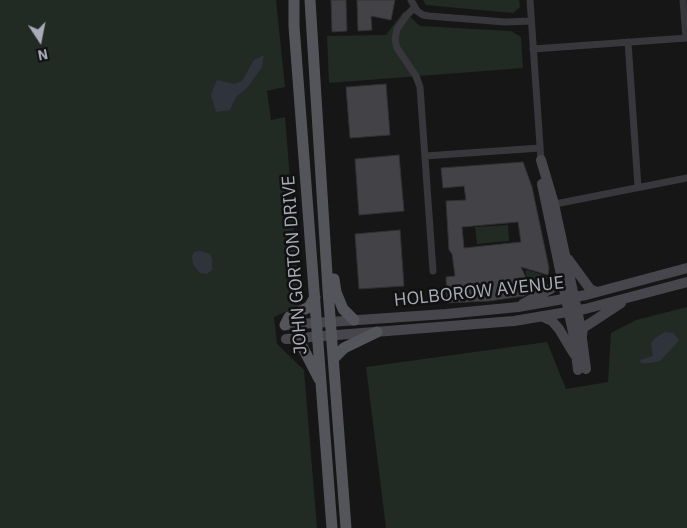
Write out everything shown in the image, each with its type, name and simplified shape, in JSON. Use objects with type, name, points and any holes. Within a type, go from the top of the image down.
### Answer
[{"type":"main road","name":"JOHN GORTON DRIVE","points":[[294,0],[294,26],[332,528]]},
{"type":"main road","points":[[300,102],[309,92],[310,81],[305,0]]},
{"type":"main road","name":"JOHN GORTON DRIVE","points":[[310,0],[346,528]]},
{"type":"main road","points":[[541,160],[561,279],[570,298]]},
{"type":"main road","points":[[550,205],[565,254],[570,298],[582,336]]},
{"type":"main road","points":[[325,228],[331,247],[336,292],[343,308],[354,320]]},
{"type":"main road","points":[[565,254],[584,282],[590,289],[597,292]]},
{"type":"main road","name":"HOLBOROW AVENUE","points":[[285,326],[518,307],[597,292],[687,268]]},
{"type":"main road","points":[[518,307],[552,288],[561,279]]},
{"type":"main road","name":"HOLBOROW AVENUE","points":[[291,339],[489,324],[543,317],[628,298],[687,282]]},
{"type":"main road","points":[[285,326],[289,317],[309,307],[315,297]]},
{"type":"main road","points":[[543,317],[552,321],[559,329],[582,370],[582,336],[584,328],[590,322],[628,298]]},
{"type":"main road","points":[[573,311],[577,359]]},
{"type":"main road","points":[[334,358],[344,348],[377,332]]},
{"type":"main road","points":[[291,339],[303,348],[322,385]]},
{"type":"street","points":[[411,0],[414,8],[423,15],[505,22],[531,21]]},
{"type":"street","points":[[530,0],[541,160]]},
{"type":"street","points":[[533,49],[686,38],[683,0]]},
{"type":"street","points":[[414,8],[396,29],[395,40],[397,48],[416,76],[420,87],[434,271]]},
{"type":"street","points":[[628,42],[638,187]]},
{"type":"street","points":[[425,156],[540,148]]},
{"type":"street","points":[[550,205],[687,178]]},
{"type":"shaded area","points":[[0,0],[276,0],[285,87],[267,91],[271,120],[285,117],[300,305],[274,317],[277,344],[304,370],[317,528],[0,528]]},
{"type":"shaded area","points":[[423,0],[519,0],[520,7],[513,13],[426,5]]},
{"type":"shaded area","points":[[404,11],[420,26],[511,31],[521,37],[523,68],[329,83],[327,36],[386,35]]},
{"type":"shaded area","points":[[264,55],[262,67],[247,88],[236,97],[230,110],[216,112],[211,95],[217,80],[234,84],[242,81],[254,60]]},
{"type":"shaded area","points":[[508,225],[509,241],[477,244],[475,227]]},
{"type":"shaded area","points":[[200,251],[210,254],[212,259],[212,270],[207,274],[200,273],[193,264],[192,257],[194,252]]},
{"type":"shaded area","points":[[527,270],[547,276],[546,283],[533,291],[525,272]]},
{"type":"shaded area","points":[[687,307],[687,528],[386,528],[366,367],[547,342],[566,389],[608,382],[611,333],[636,320]]},
{"type":"shaded area","points":[[665,332],[673,333],[679,340],[660,361],[641,363],[640,360],[653,356],[651,343]]},
{"type":"building","points":[[331,0],[346,0],[347,31],[332,32]]},
{"type":"building","points":[[357,0],[395,0],[391,20],[371,16],[372,30],[358,31]]},
{"type":"building","points":[[386,84],[390,135],[350,138],[346,87]]},
{"type":"building","points":[[399,155],[404,211],[359,215],[355,159]]},
{"type":"building","points":[[523,162],[532,187],[549,268],[548,275],[521,267],[532,291],[524,296],[489,301],[447,303],[446,277],[455,276],[452,254],[449,250],[446,201],[466,200],[464,186],[443,188],[441,168]],"holes":[[[518,222],[521,242],[464,248],[462,227]]]},
{"type":"building","points":[[400,230],[404,286],[359,289],[355,234]]}]
